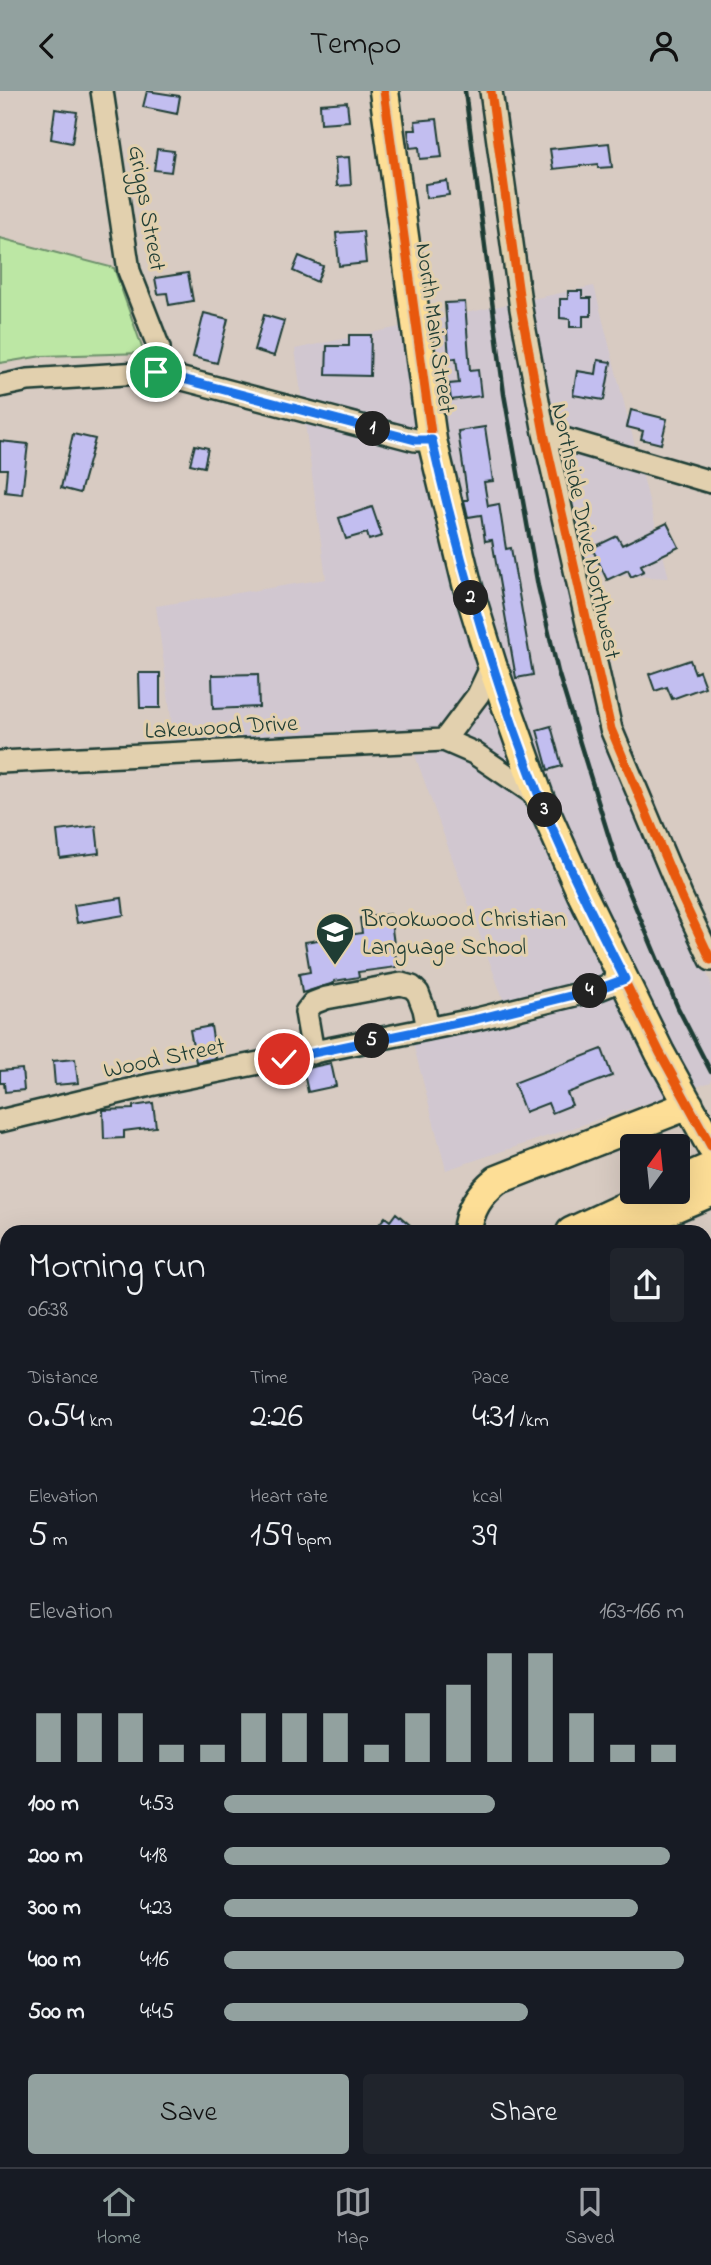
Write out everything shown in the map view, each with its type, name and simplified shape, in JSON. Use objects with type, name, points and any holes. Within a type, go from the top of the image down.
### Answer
[{"type":"main road","name":"North Main Street","points":[[384,91],[432,440],[467,584],[492,665],[539,797],[582,894],[660,1053],[711,1146]]},
{"type":"main road","points":[[469,1225],[473,1207],[496,1180],[689,1105]]},
{"type":"main road","points":[[629,1225],[697,1183]]},
{"type":"main road","points":[[586,1225],[631,1204]]},
{"type":"street","name":"Griggs Street","points":[[102,91],[129,271],[159,348],[156,372]]},
{"type":"street","name":"Northside Drive Northwest","points":[[491,91],[521,309],[544,433],[611,729],[711,960]]},
{"type":"street","points":[[0,386],[28,380],[156,372],[415,440],[432,440]]},
{"type":"street","points":[[544,433],[711,482]]},
{"type":"street","points":[[444,740],[478,695],[492,665]]},
{"type":"street","name":"Lakewood Drive","points":[[0,762],[444,740],[474,753],[539,797]]},
{"type":"street","name":"Wood Street","points":[[0,1121],[150,1085],[428,1029],[598,989],[625,979]]},
{"type":"street","points":[[313,1053],[306,1012],[313,1003],[374,988],[401,984],[412,987],[418,993],[428,1029]]},
{"type":"shaded area","points":[[594,286],[669,578],[570,573],[683,917],[711,983],[711,1082],[446,1170],[413,1043],[512,1024],[407,733],[175,747],[156,606],[326,579],[295,349]]},
{"type":"green space","points":[[0,238],[114,268],[144,353],[42,356],[0,363]]},
{"type":"building","points":[[147,91],[180,96],[177,114],[143,107]]},
{"type":"building","points":[[347,102],[349,121],[321,123],[320,104]]},
{"type":"building","points":[[55,109],[77,112],[72,143],[51,139]]},
{"type":"building","points":[[437,119],[442,157],[420,159],[419,147],[410,148],[408,130],[416,130],[415,121]]},
{"type":"building","points":[[609,143],[612,167],[598,168],[598,164],[553,169],[550,149]]},
{"type":"building","points":[[157,149],[174,151],[171,172],[154,170]]},
{"type":"building","points":[[349,157],[351,185],[337,186],[335,158]]},
{"type":"building","points":[[447,181],[449,195],[426,198],[425,184]]},
{"type":"building","points":[[363,231],[366,263],[339,266],[336,233]]},
{"type":"building","points":[[299,256],[323,266],[317,282],[293,271]]},
{"type":"building","points":[[188,273],[193,301],[169,305],[167,293],[158,294],[155,278]]},
{"type":"building","points":[[568,291],[582,291],[582,298],[591,298],[591,316],[583,316],[583,327],[570,327],[570,319],[560,318],[560,299],[568,299]]},
{"type":"building","points":[[465,302],[470,371],[478,370],[481,396],[451,400],[449,384],[459,383],[456,358],[449,359],[445,303]]},
{"type":"building","points":[[204,313],[228,319],[217,363],[193,357]]},
{"type":"building","points":[[264,315],[284,321],[274,356],[254,350]]},
{"type":"building","points":[[349,335],[371,335],[370,376],[326,375],[327,346],[349,346]]},
{"type":"building","points":[[598,360],[611,362],[604,400],[573,395],[577,371],[596,374]]},
{"type":"building","points":[[631,410],[667,419],[661,444],[641,439],[643,431],[627,427]]},
{"type":"building","points":[[485,427],[493,481],[484,482],[488,506],[499,504],[506,549],[511,548],[533,675],[516,678],[492,540],[485,541],[481,515],[468,517],[464,500],[468,500],[458,431]]},
{"type":"building","points":[[73,434],[95,439],[80,493],[61,488]]},
{"type":"building","points":[[0,441],[28,444],[22,494],[5,492],[7,469],[0,469]]},
{"type":"building","points":[[195,445],[208,448],[204,467],[190,464]]},
{"type":"building","points":[[372,507],[382,536],[369,540],[367,533],[346,539],[339,518]]},
{"type":"building","points":[[667,523],[679,547],[641,565],[644,571],[631,577],[628,570],[607,580],[592,548],[617,536],[622,545]]},
{"type":"building","points":[[690,660],[695,673],[699,671],[705,687],[672,699],[667,687],[655,691],[649,674]]},
{"type":"building","points":[[139,673],[160,673],[160,708],[140,708]]},
{"type":"building","points":[[258,674],[259,707],[213,709],[212,675]]},
{"type":"building","points":[[551,726],[562,766],[548,770],[537,730]]},
{"type":"building","points":[[96,826],[99,853],[60,858],[57,831]]},
{"type":"building","points":[[122,898],[124,915],[77,923],[74,905]]},
{"type":"building","points":[[390,914],[397,967],[358,972],[359,977],[334,981],[302,993],[299,974],[310,972],[305,942],[362,933],[360,918]]},
{"type":"building","points":[[211,1026],[216,1058],[196,1062],[190,1030]]},
{"type":"building","points":[[602,1049],[612,1076],[567,1093],[572,1105],[552,1113],[548,1103],[525,1112],[514,1083]]},
{"type":"building","points":[[75,1059],[78,1083],[55,1085],[53,1061]]},
{"type":"building","points":[[331,1063],[336,1086],[308,1092],[303,1069]]},
{"type":"building","points":[[22,1069],[24,1090],[5,1092],[4,1083],[0,1083],[0,1071]]},
{"type":"building","points":[[153,1103],[156,1127],[124,1131],[124,1138],[104,1139],[103,1110],[133,1109],[133,1106]]},
{"type":"building","points":[[396,1213],[410,1225],[379,1225],[385,1217],[390,1221]]},
{"type":"railway","points":[[465,91],[504,394],[538,586],[558,672],[617,863],[678,1008],[711,1072]]},
{"type":"cycle path","points":[[384,91],[432,440],[467,584],[492,665],[539,797],[582,894],[660,1053],[711,1146]]},
{"type":"cycle path","points":[[491,91],[521,309],[544,433],[611,729],[711,960]]},
{"type":"place","name":"Brookwood Christian Language School","points":[[335,966]]},
{"type":"route","points":[[156,372],[415,440],[432,440],[467,584],[492,665],[539,797],[582,894],[625,979],[598,989],[477,1019],[284,1059]]}]
